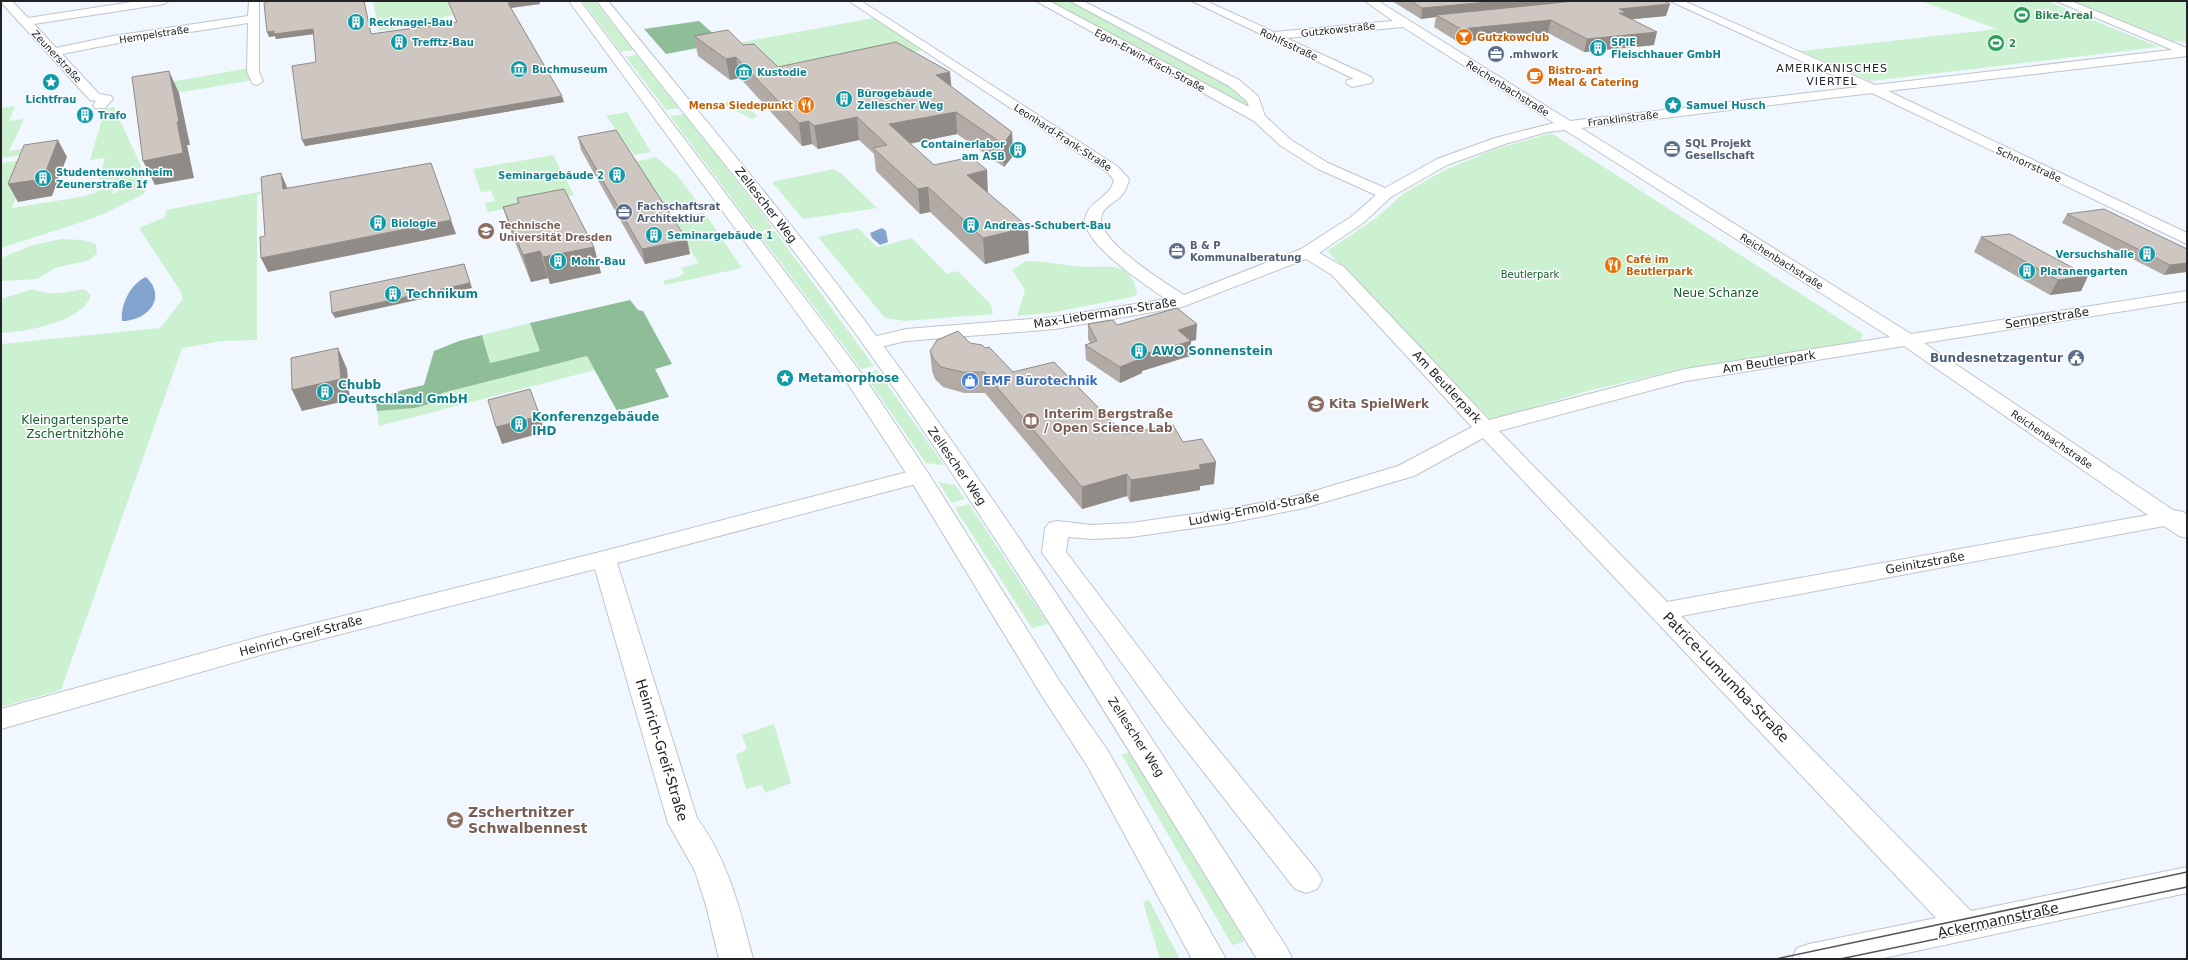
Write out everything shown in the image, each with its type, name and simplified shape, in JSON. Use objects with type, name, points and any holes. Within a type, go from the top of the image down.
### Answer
[{"type":"street","name":"Zeunerstraße","points":[[6,1],[95,97],[106,99],[100,105]]},
{"type":"street","points":[[26,22],[108,8],[164,1]]},
{"type":"street","points":[[254,1],[253,72],[257,81]]},
{"type":"street","points":[[574,1],[843,363],[919,476],[1051,689],[1098,760],[1209,959]]},
{"type":"street","name":"Zellescher Weg","points":[[602,1],[740,172],[872,342],[987,509],[1103,686],[1275,959]]},
{"type":"street","name":"Leonhard-Frank-Straße","points":[[854,1],[1112,169],[1122,179],[1118,192],[1099,207],[1093,220],[1095,231],[1105,244],[1123,259],[1182,302]]},
{"type":"street","name":"Egon-Erwin-Kisch-Straße","points":[[1041,1],[1259,118],[1286,143],[1323,166],[1386,194]]},
{"type":"street","name":"Egon-Erwin-Kisch-Straße","points":[[1075,1],[1234,83],[1253,99],[1259,118]]},
{"type":"street","name":"Rohlfsstraße","points":[[1197,1],[1367,80],[1352,84]]},
{"type":"street","name":"Reichenbachstraße","points":[[1370,1],[1906,339],[2181,521]]},
{"type":"street","name":"Schnorrstraße","points":[[1675,1],[1871,88],[2187,239]]},
{"type":"street","points":[[2061,1],[2187,52]]},
{"type":"street","name":"Hempelstraße","points":[[54,52],[155,34],[254,19]]},
{"type":"street","name":"Gutzkowstraße","points":[[1272,36],[1406,24],[1424,24]]},
{"type":"street","name":"Franklinstraße","points":[[1566,124],[2187,52]]},
{"type":"street","points":[[1308,253],[1357,220],[1386,194],[1442,162],[1500,141],[1566,124]]},
{"type":"street","name":"Max-Liebermann-Straße","points":[[872,342],[906,335],[1055,323],[1182,302],[1308,253]]},
{"type":"street","name":"Am Beutlerpark","points":[[1308,253],[1338,271],[1486,428],[1685,375],[1906,339]]},
{"type":"street","name":"Semperstraße","points":[[1906,339],[2187,296]]},
{"type":"street","name":"Ludwig-Ermold-Straße","points":[[1306,880],[1176,717],[1054,554],[1057,528],[1092,532],[1131,530],[1215,518],[1304,501],[1406,471],[1486,428]]},
{"type":"street","name":"Patrice-Lumumba-Straße","points":[[1486,428],[1965,927]]},
{"type":"street","name":"Heinrich-Greif-Straße","points":[[1,719],[267,644],[604,559],[919,476]]},
{"type":"street","name":"Geinitzstraße","points":[[1662,611],[2181,521]]},
{"type":"street","name":"Heinrich-Greif-Straße","points":[[604,559],[683,823],[698,842],[713,873],[736,959]]},
{"type":"street","name":"Ackermannstraße","points":[[1809,959],[2187,880]]},
{"type":"green space","points":[[373,1],[506,1],[450,8],[453,15],[443,17],[445,22],[379,31]]},
{"type":"green space","points":[[582,1],[595,1],[634,50],[621,52]]},
{"type":"green space","points":[[1050,1],[1069,1],[1228,83],[1249,98],[1250,108]]},
{"type":"green space","points":[[1921,1],[2047,1],[2159,47],[1871,81],[1801,51],[1997,29]]},
{"type":"green space","points":[[2073,1],[2187,1],[2187,42],[2173,41]]},
{"type":"green space","points":[[873,18],[924,50],[790,77],[726,45]]},
{"type":"green space","points":[[699,21],[724,43],[666,54],[644,29]]},
{"type":"green space","points":[[637,55],[680,108],[666,110],[626,57]]},
{"type":"green space","points":[[249,68],[254,80],[170,94],[137,88]]},
{"type":"green space","points":[[735,100],[758,116],[752,119],[721,103]]},
{"type":"green space","points":[[15,106],[9,121],[24,119],[9,151],[44,146],[41,152],[1,158],[1,108]]},
{"type":"green space","points":[[114,107],[141,166],[145,193],[106,213],[1,248],[1,163],[31,159],[12,208],[86,196],[104,189],[107,180],[99,180],[105,158],[90,160],[105,109]],"holes":[[[107,180],[115,180],[120,187],[116,193],[111,194],[115,188],[113,183]]]},
{"type":"green space","points":[[627,112],[651,152],[634,155],[606,116]]},
{"type":"green space","points":[[685,114],[773,228],[757,232],[670,116]]},
{"type":"green space","name":"Beutlerpark","points":[[1551,133],[1863,334],[1860,341],[1678,370],[1591,390],[1491,420],[1327,251],[1376,218],[1404,193],[1445,170],[1495,149]]},
{"type":"green space","points":[[553,155],[574,195],[488,212],[485,203],[495,201],[491,191],[481,192],[473,169]]},
{"type":"green space","points":[[656,157],[678,176],[700,206],[665,212],[634,162]]},
{"type":"green space","points":[[834,169],[842,174],[877,208],[803,219],[772,182]]},
{"type":"green space","name":"Kleingartensparte Zschertnitzhöhe","points":[[264,191],[257,196],[257,340],[222,341],[182,348],[61,690],[1,707],[1,344],[160,328],[183,299],[181,292],[139,228],[165,217],[166,210]]},
{"type":"green space","points":[[704,212],[742,268],[665,285],[663,281],[679,277],[684,273],[681,268],[699,263],[670,220]]},
{"type":"green space","points":[[858,228],[877,247],[912,238],[947,274],[958,271],[991,305],[993,314],[905,321],[885,318],[818,237]]},
{"type":"green space","points":[[775,231],[874,366],[861,369],[759,234]]},
{"type":"green space","points":[[61,239],[82,240],[96,244],[97,253],[90,260],[55,268],[37,279],[1,281],[1,258],[30,246]]},
{"type":"green space","points":[[1026,261],[1087,267],[1120,268],[1127,272],[1131,277],[1135,284],[1137,294],[1132,297],[1049,313],[1017,316],[1025,290],[1012,270]]},
{"type":"green space","points":[[33,289],[46,293],[52,293],[84,289],[91,295],[86,304],[77,312],[65,319],[38,328],[1,333],[1,299]]},
{"type":"green space","points":[[630,300],[638,310],[643,311],[672,364],[655,369],[669,397],[617,411],[587,356],[442,393],[433,403],[415,408],[377,411],[376,405],[385,397],[424,385],[434,351],[459,341],[482,335],[490,363],[540,351],[530,323]]},
{"type":"green space","points":[[530,323],[541,351],[490,363],[482,335]]},
{"type":"green space","points":[[587,356],[595,370],[379,426],[377,411],[415,408],[433,403],[441,393]]},
{"type":"green space","points":[[877,370],[944,465],[926,463],[864,374]]},
{"type":"green space","points":[[938,482],[955,485],[965,499],[952,503]]},
{"type":"green space","points":[[969,504],[1048,624],[1032,628],[955,508]]},
{"type":"green space","points":[[774,724],[791,783],[765,793],[762,785],[746,789],[736,755],[747,749],[742,735]]},
{"type":"green space","points":[[1129,752],[1202,868],[1244,940],[1243,942],[1233,945],[1231,943],[1122,755]]},
{"type":"green space","points":[[1149,900],[1180,959],[1160,959],[1143,902]]},
{"type":"water","points":[[882,228],[886,231],[888,242],[880,245],[872,238],[870,233]]},
{"type":"water","points":[[146,277],[152,285],[155,293],[155,300],[152,307],[139,317],[122,321],[123,308],[131,289]]},
{"type":"building","points":[[266,1],[364,1],[371,34],[457,22],[448,1],[522,1],[508,3],[562,96],[302,140],[292,66],[316,62],[313,29],[274,34],[274,31],[267,32],[264,3],[266,3]]},
{"type":"building","points":[[1411,1],[1499,1],[1422,8]]},
{"type":"building","points":[[1575,1],[1664,1],[1670,4],[1619,9],[1627,13],[1619,13],[1657,32],[1587,39],[1551,20],[1461,29],[1436,15]]},
{"type":"building","points":[[728,30],[743,45],[754,44],[778,67],[896,42],[950,72],[936,75],[1012,132],[1003,144],[956,112],[889,124],[934,165],[971,157],[987,170],[967,175],[1028,227],[983,238],[928,187],[918,189],[873,148],[887,145],[857,117],[814,126],[809,121],[799,123],[736,57],[726,59],[694,36]]},
{"type":"building","points":[[169,71],[179,122],[177,122],[183,153],[143,161],[132,77]]},
{"type":"building","points":[[616,130],[687,240],[642,249],[578,137]]},
{"type":"building","points":[[58,140],[43,179],[8,184],[24,145]]},
{"type":"building","name":"Biologie","points":[[431,163],[451,220],[261,258],[260,237],[265,236],[261,177],[281,173],[283,189]]},
{"type":"building","points":[[564,189],[594,247],[543,257],[540,251],[523,255],[503,207],[519,203],[517,198]]},
{"type":"building","points":[[2104,209],[2187,249],[2187,263],[2170,265],[2067,214]]},
{"type":"building","points":[[2010,234],[2088,276],[2058,280],[1981,237]]},
{"type":"building","name":"Technikum","points":[[464,264],[470,283],[332,313],[330,292]]},
{"type":"building","points":[[1177,308],[1197,324],[1178,330],[1191,341],[1140,355],[1142,358],[1120,367],[1085,345],[1097,341],[1088,324],[1113,320],[1117,325]]},
{"type":"building","points":[[958,331],[970,343],[982,345],[985,348],[989,347],[1013,372],[1054,362],[1124,434],[1173,425],[1183,442],[1202,439],[1216,462],[1199,465],[1201,469],[1131,480],[1127,474],[1082,487],[984,372],[962,372],[941,367],[933,358],[930,351],[937,340]]},
{"type":"building","points":[[338,348],[341,379],[292,390],[291,358]]},
{"type":"building","points":[[530,389],[540,416],[496,427],[488,400]]},
{"type":"tram line","points":[[1776,959],[2187,872]]},
{"type":"tram line","points":[[1840,959],[2187,887]]},
{"type":"place","name":"Bike-Areal","points":[[2022,15]]},
{"type":"place","name":"Recknagel-Bau","points":[[356,22]]},
{"type":"place","name":"Gutzkowclub","points":[[1464,37]]},
{"type":"place","name":"Trefftz-Bau","points":[[399,42]]},
{"type":"place","name":"2","points":[[1996,43]]},
{"type":"place","name":"SPIE Fleischhauer GmbH","points":[[1598,48]]},
{"type":"place","name":".mhwork","points":[[1496,54]]},
{"type":"place","name":"Buchmuseum","points":[[519,69]]},
{"type":"place","name":"Kustodie","points":[[744,72]]},
{"type":"place","name":"Bistro-art Meal & Catering","points":[[1535,76]]},
{"type":"place","name":"Lichtfrau","points":[[51,82]]},
{"type":"place","name":"Bürogebäude Zellescher Weg","points":[[844,99]]},
{"type":"place","name":"Mensa Siedepunkt","points":[[806,105]]},
{"type":"place","name":"Samuel Husch","points":[[1673,105]]},
{"type":"place","name":"Trafo","points":[[85,115]]},
{"type":"place","name":"SQL Projekt Gesellschaft","points":[[1672,149]]},
{"type":"place","name":"Containerlabor am ASB","points":[[1018,150]]},
{"type":"place","name":"Seminargebäude 2","points":[[617,175]]},
{"type":"place","name":"Studentenwohnheim Zeunerstraße 1f","points":[[43,178]]},
{"type":"place","name":"Fachschaftsrat Architektiur","points":[[624,212]]},
{"type":"place","name":"Biologie","points":[[378,223]]},
{"type":"place","name":"Andreas-Schubert-Bau","points":[[971,225]]},
{"type":"place","name":"Technische Universität Dresden","points":[[486,231]]},
{"type":"place","name":"Seminargebäude 1","points":[[654,235]]},
{"type":"place","name":"B & P Kommunalberatung","points":[[1177,251]]},
{"type":"place","name":"Versuchshalle","points":[[2147,254]]},
{"type":"place","name":"Mohr-Bau","points":[[558,261]]},
{"type":"place","name":"Café im Beutlerpark","points":[[1613,265]]},
{"type":"place","name":"Platanengarten","points":[[2027,271]]},
{"type":"place","name":"Technikum","points":[[393,294]]},
{"type":"place","name":"AWO Sonnenstein","points":[[1139,351]]},
{"type":"place","name":"Bundesnetzagentur","points":[[2076,358]]},
{"type":"place","name":"Metamorphose","points":[[785,378]]},
{"type":"place","name":"EMF Bürotechnik","points":[[970,381]]},
{"type":"place","name":"Chubb Deutschland GmbH","points":[[325,392]]},
{"type":"place","name":"Kita SpielWerk","points":[[1316,404]]},
{"type":"place","name":"Interim Bergstraße / Open Science Lab","points":[[1031,421]]},
{"type":"place","name":"Konferenzgebäude IHD","points":[[519,424]]},
{"type":"place","name":"Zschertnitzer Schwalbennest","points":[[455,820]]},
{"type":"district","name":"AMERIKANISCHES VIERTEL","points":[[1832,74]]},
{"type":"park label","name":"Neue Schanze","points":[[1716,293]]}]
